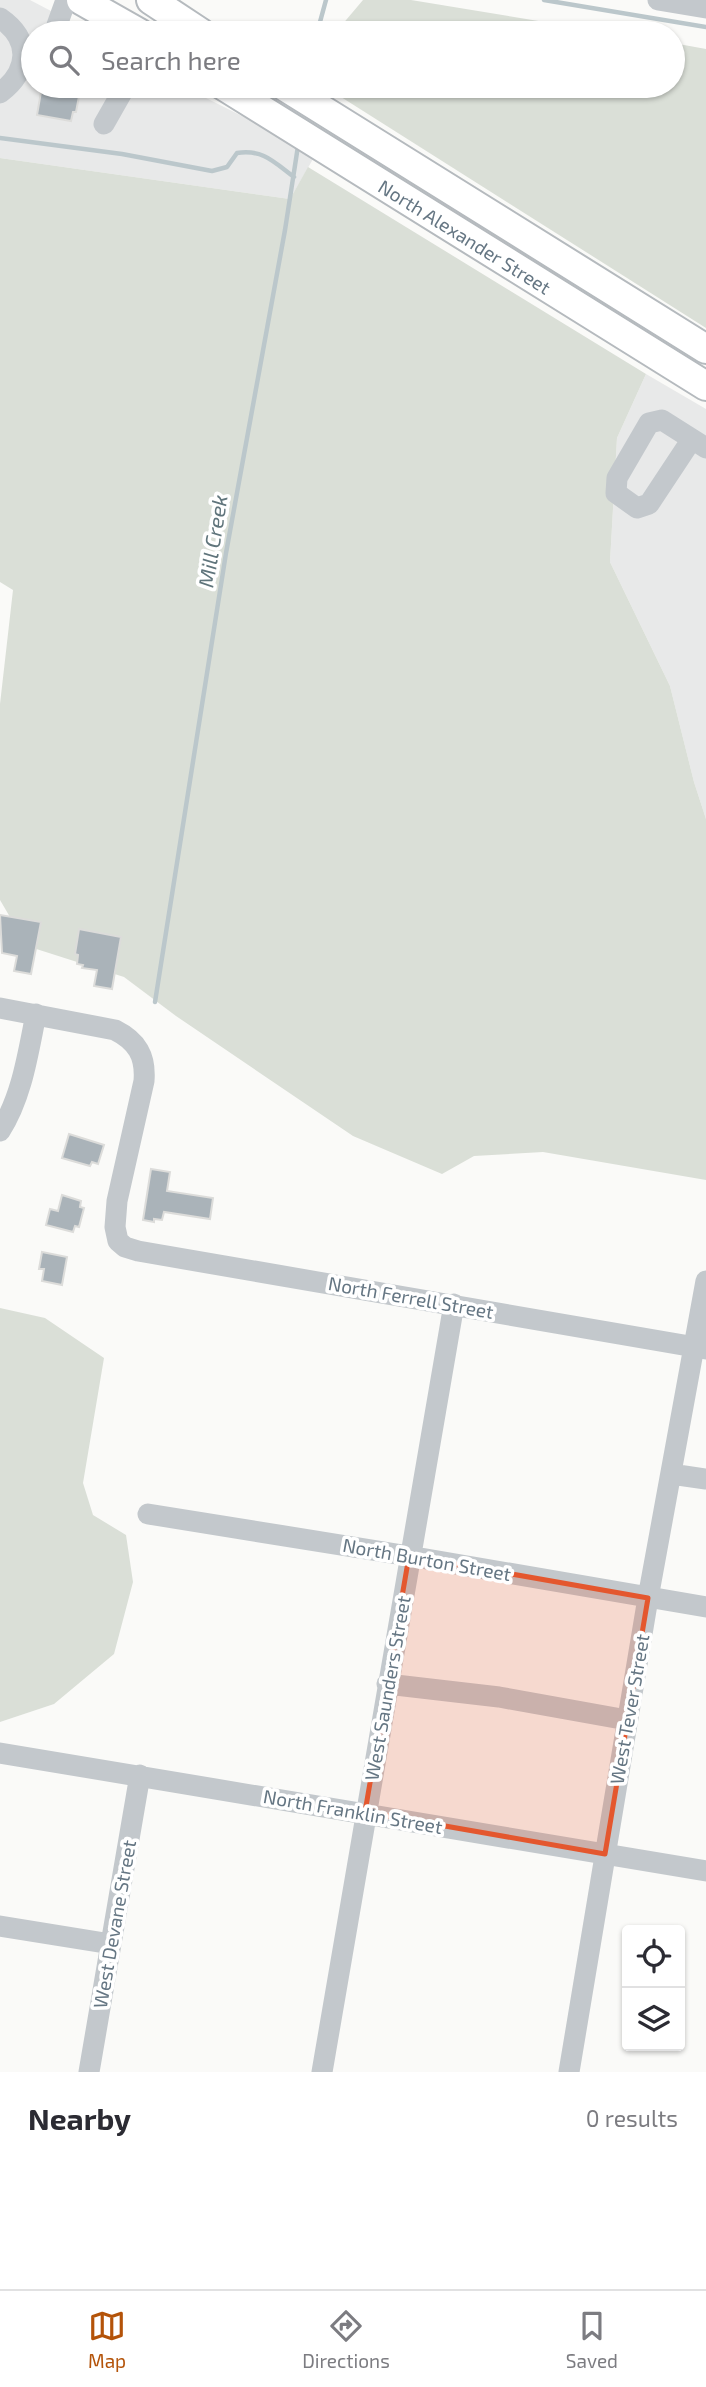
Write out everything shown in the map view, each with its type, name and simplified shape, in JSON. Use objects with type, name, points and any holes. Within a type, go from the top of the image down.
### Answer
[{"type":"main road","points":[[81,0],[118,21]]},
{"type":"main road","points":[[151,0],[183,21]]},
{"type":"main road","name":"North Alexander Street","points":[[243,98],[706,386]]},
{"type":"main road","name":"North Alexander Street","points":[[303,98],[706,349]]},
{"type":"street","points":[[4,0],[0,16],[12,26],[21,43]]},
{"type":"street","points":[[58,21],[66,0]]},
{"type":"street","points":[[658,0],[706,8]]},
{"type":"street","points":[[0,93],[11,85],[21,66]]},
{"type":"street","points":[[104,124],[121,98]]},
{"type":"street","points":[[0,1008],[36,1014],[13,1105],[0,1131]]},
{"type":"street","name":"North Ferrell Street","points":[[36,1014],[115,1030],[127,1035],[142,1055],[144,1081],[117,1201],[115,1227],[118,1241],[125,1247],[700,1348]]},
{"type":"street","name":"West Tever Street","points":[[569,2072],[648,1598],[671,1474],[700,1348],[706,1281]]},
{"type":"street","name":"West Saunders Street","points":[[322,2072],[454,1304]]},
{"type":"street","points":[[671,1474],[706,1479]]},
{"type":"street","name":"North Burton Street","points":[[148,1514],[706,1607]]},
{"type":"street","points":[[387,1684],[499,1697],[627,1720]]},
{"type":"street","name":"North Franklin Street","points":[[0,1753],[706,1871]]},
{"type":"street","name":"West Devane Street","points":[[89,2072],[140,1776]]},
{"type":"street","points":[[0,1926],[111,1944]]},
{"type":"highlighted area","points":[[409,1556],[648,1598],[605,1854],[365,1812]]},
{"type":"shaded area","points":[[0,0],[30,0],[70,21],[21,21],[21,98],[206,98],[250,120],[313,159],[290,199],[0,158]]},
{"type":"shaded area","points":[[363,0],[411,0],[538,21],[345,21]]},
{"type":"shaded area","points":[[685,45],[706,49],[706,328],[343,98],[685,98]]},
{"type":"shaded area","points":[[0,158],[290,199],[308,167],[646,374],[617,438],[610,562],[670,686],[706,819],[706,1180],[543,1152],[474,1156],[442,1174],[353,1136],[176,1016],[124,977],[27,946],[0,900],[0,704],[13,590],[0,582]]},
{"type":"shaded area","points":[[646,374],[706,409],[706,819],[670,686],[610,562],[617,438]]},
{"type":"shaded area","points":[[0,1308],[45,1318],[104,1358],[83,1483],[93,1515],[126,1535],[133,1582],[114,1654],[54,1704],[0,1722]]},
{"type":"building","points":[[40,98],[79,98],[71,121],[37,115]]},
{"type":"building","points":[[0,915],[41,922],[31,974],[14,971],[17,956],[2,953]]},
{"type":"building","points":[[79,929],[121,937],[112,989],[94,986],[97,970],[82,968],[83,965],[77,964],[78,955],[75,954]]},
{"type":"building","points":[[69,1134],[104,1145],[98,1164],[92,1162],[90,1166],[62,1158]]},
{"type":"building","points":[[151,1169],[170,1172],[167,1191],[213,1198],[210,1219],[164,1212],[162,1220],[143,1220]]},
{"type":"building","points":[[62,1195],[81,1201],[80,1207],[84,1208],[79,1227],[75,1226],[73,1232],[46,1225],[50,1209],[58,1211]]},
{"type":"building","points":[[42,1252],[67,1257],[62,1285],[42,1281],[44,1269],[39,1269]]},
{"type":"waterway","name":"Mill Creek","points":[[320,21],[326,0]]},
{"type":"waterway","name":"Mill Creek","points":[[544,0],[670,21]]},
{"type":"waterway","name":"Mill Creek","points":[[685,24],[706,27]]},
{"type":"waterway","points":[[0,138],[122,154],[212,171],[227,167],[237,153],[254,153],[268,158],[294,177]]},
{"type":"waterway","name":"Mill Creek","points":[[155,1002],[226,553],[298,146]]}]
